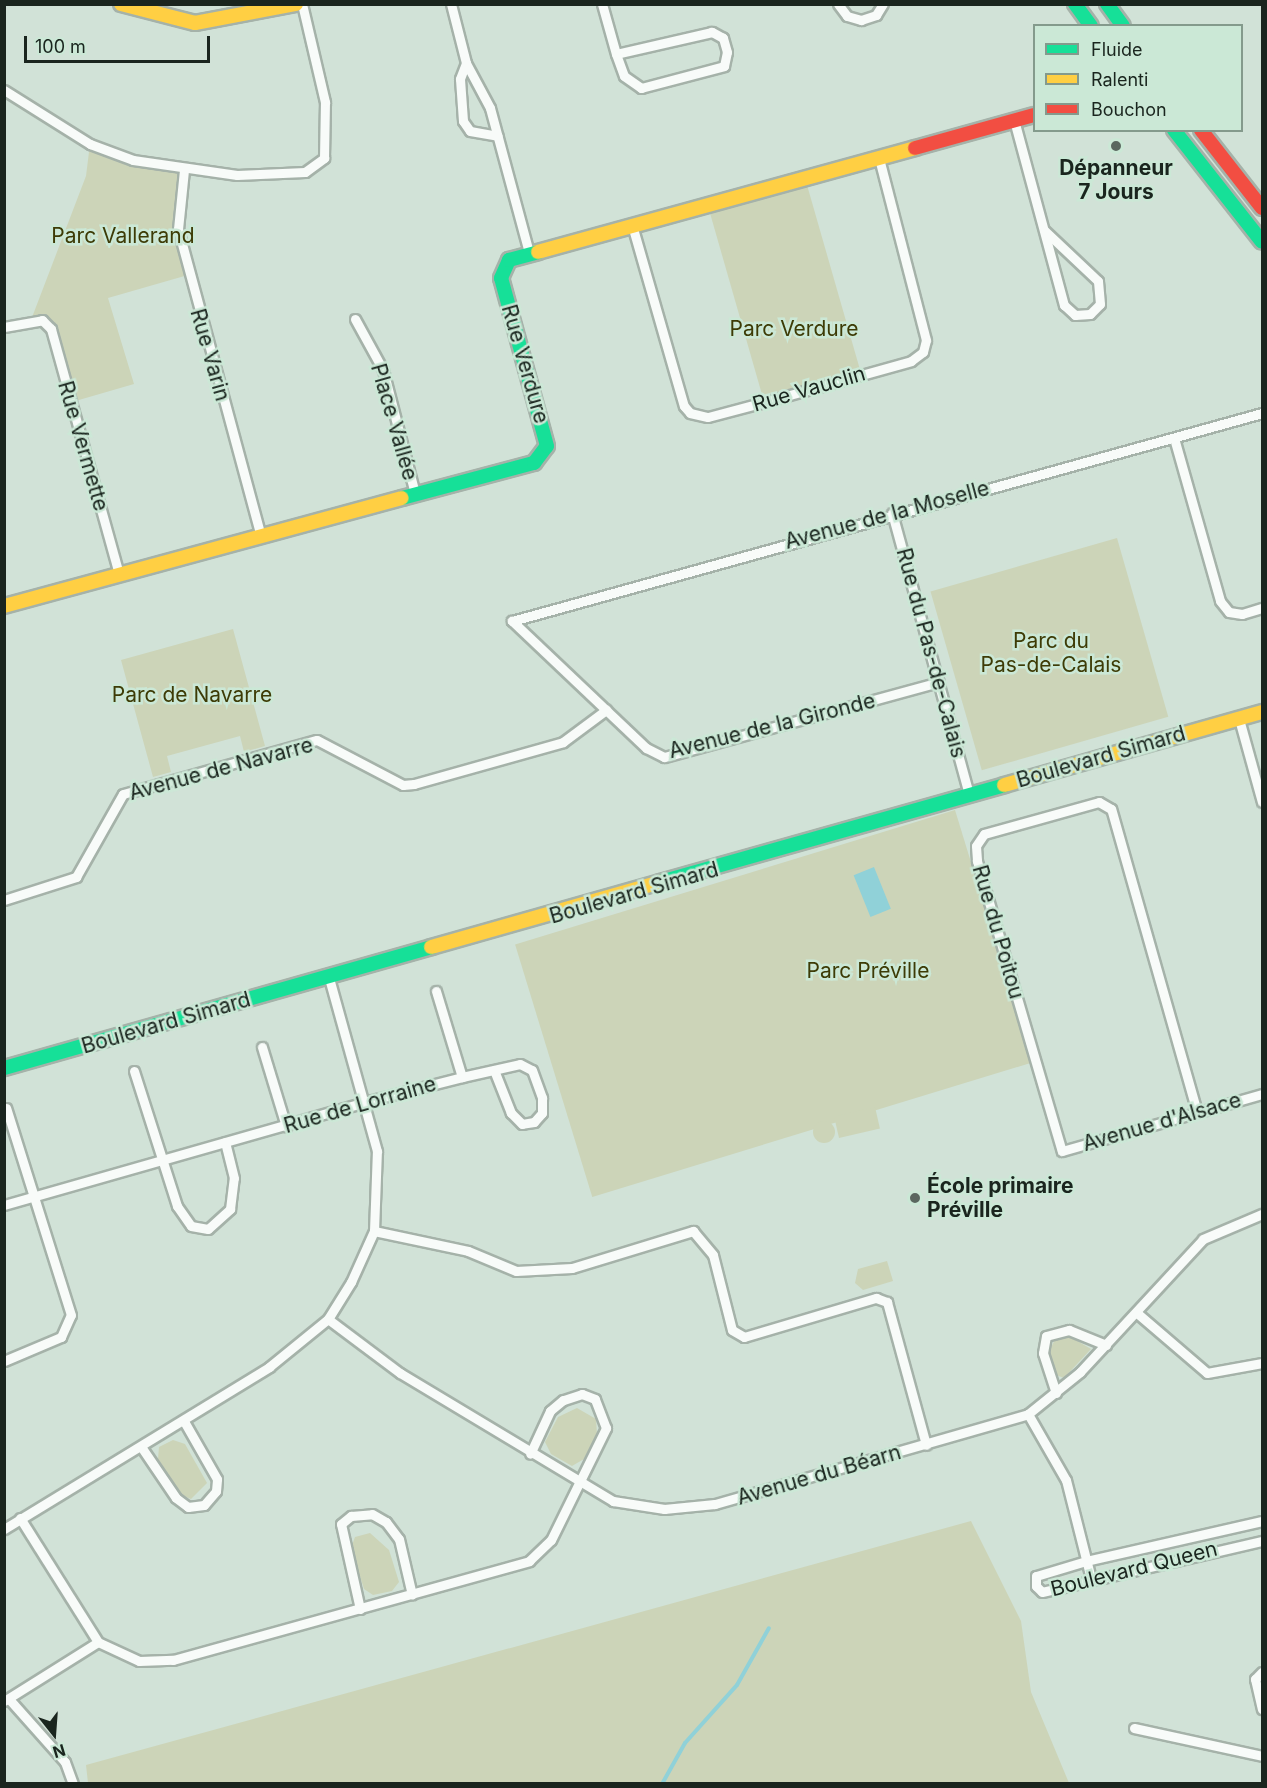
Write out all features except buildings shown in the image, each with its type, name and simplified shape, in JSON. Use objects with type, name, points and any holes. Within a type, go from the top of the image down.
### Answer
[{"type":"street","points":[[121,4],[195,23],[296,4]]},
{"type":"street","points":[[4,90],[90,144],[184,170],[289,175],[305,172],[324,158],[325,102],[302,4]]},
{"type":"street","points":[[451,4],[466,63],[478,79],[498,136],[530,253]]},
{"type":"street","points":[[602,4],[616,54],[630,83],[640,88],[724,66],[728,52],[723,38],[712,32],[616,54]]},
{"type":"street","points":[[838,4],[847,16],[861,20],[876,15],[883,4]]},
{"type":"street","points":[[1075,4],[1090,24]]},
{"type":"street","points":[[1107,4],[1122,24]]},
{"type":"street","points":[[466,63],[460,79],[463,121],[470,131],[498,136]]},
{"type":"street","name":"Rue Verdure","points":[[4,606],[261,537],[542,457],[545,435],[501,278],[509,260],[1033,115]]},
{"type":"street","points":[[1014,120],[1064,305],[1075,315],[1090,314],[1100,304],[1098,280],[1044,230]]},
{"type":"street","points":[[1176,132],[1263,242]]},
{"type":"street","points":[[1203,132],[1263,208]]},
{"type":"street","name":"Rue Vauclin","points":[[633,225],[684,406],[690,414],[708,417],[761,403],[911,361],[923,352],[926,340],[879,158]]},
{"type":"street","name":"Rue Varin","points":[[184,170],[178,229],[261,537]]},
{"type":"street","name":"Place Vallée","points":[[355,319],[383,370],[415,494]]},
{"type":"street","name":"Rue Vermette","points":[[4,327],[42,320],[51,329],[119,574]]},
{"type":"street","name":"Avenue de la Moselle","points":[[512,621],[892,513],[1263,413]]},
{"type":"street","points":[[1174,438],[1220,601],[1228,612],[1242,614],[1263,608]]},
{"type":"street","name":"Rue du Pas-de-Calais","points":[[892,513],[969,794]]},
{"type":"street","name":"Avenue de la Gironde","points":[[512,621],[646,748],[664,756],[939,682]]},
{"type":"street","name":"Avenue de Navarre","points":[[4,900],[76,877],[123,794],[317,740],[403,785],[414,784],[563,741],[606,710]]},
{"type":"street","name":"Boulevard Simard","points":[[4,1068],[330,978],[1263,712]]},
{"type":"street","points":[[1239,719],[1263,802]]},
{"type":"street","name":"Rue du Poitou","points":[[1062,1151],[977,861],[979,839],[992,831],[1099,802],[1112,809],[1197,1112]]},
{"type":"street","points":[[4,1529],[185,1423],[269,1367],[328,1319],[374,1231],[379,1180],[368,1101],[330,978]]},
{"type":"street","points":[[436,991],[462,1077]]},
{"type":"street","points":[[262,1047],[286,1126]]},
{"type":"street","name":"Rue de Lorraine","points":[[4,1205],[368,1101],[462,1077],[520,1064],[532,1070],[542,1098],[542,1113],[534,1122],[522,1124],[511,1113],[494,1070]]},
{"type":"street","points":[[134,1071],[177,1206],[191,1226],[208,1229],[230,1209],[234,1178],[225,1142]]},
{"type":"street","name":"Avenue d'Alsace","points":[[1062,1151],[1263,1094]]},
{"type":"street","points":[[4,1361],[61,1337],[71,1315],[37,1196],[27,1186],[6,1108]]},
{"type":"street","name":"Avenue du Béarn","points":[[328,1319],[400,1373],[576,1482],[623,1502],[664,1509],[716,1504],[1028,1414],[1056,1393],[1106,1345],[1203,1239],[1263,1214]]},
{"type":"street","points":[[374,1231],[468,1251],[516,1271],[572,1268],[693,1232],[713,1255],[732,1330],[744,1337],[876,1298],[887,1302],[926,1445]]},
{"type":"street","points":[[1137,1313],[1207,1373],[1263,1363]]},
{"type":"street","points":[[1056,1393],[1043,1353],[1046,1336],[1069,1330],[1106,1345]]},
{"type":"street","points":[[20,1518],[98,1642],[139,1662],[173,1660],[529,1562],[551,1540],[576,1482],[606,1428],[596,1399],[582,1394],[563,1400],[550,1411],[530,1454]]},
{"type":"street","points":[[1028,1414],[1059,1462],[1090,1579]]},
{"type":"street","points":[[142,1448],[176,1498],[188,1507],[204,1505],[216,1491],[217,1479],[185,1423]]},
{"type":"street","points":[[360,1609],[341,1524],[351,1516],[372,1514],[386,1522],[399,1539],[412,1595]]},
{"type":"street","name":"Boulevard Queen","points":[[1263,1521],[1086,1561],[1036,1576],[1036,1586],[1042,1592],[1090,1579],[1263,1541]]},
{"type":"street","points":[[73,1784],[66,1762],[7,1700],[98,1642]]},
{"type":"street","points":[[1263,1672],[1255,1679],[1263,1709]]},
{"type":"street","points":[[1134,1728],[1263,1756]]},
{"type":"green space","name":"Parc Vallerand","points":[[90,144],[184,170],[178,209],[188,275],[108,298],[134,384],[72,402],[51,329],[31,320],[86,176]]},
{"type":"green space","name":"Parc Verdure","points":[[805,178],[861,374],[764,402],[708,206]]},
{"type":"green space","name":"Parc du Pas-de-Calais","points":[[1117,538],[1168,717],[982,770],[931,591]]},
{"type":"green space","name":"Parc de Navarre","points":[[233,629],[265,746],[244,752],[240,736],[167,756],[171,772],[153,777],[121,660]]},
{"type":"green space","name":"Parc Préville","points":[[955,810],[1032,1062],[592,1197],[515,944]]},
{"type":"green space","points":[[875,1107],[880,1128],[839,1138],[834,1116]]},
{"type":"green space","points":[[824,1121],[832,1124],[835,1132],[832,1140],[824,1143],[816,1140],[813,1132],[816,1124]]},
{"type":"green space","points":[[887,1261],[893,1281],[863,1290],[855,1283],[858,1269]]},
{"type":"green space","points":[[1057,1335],[1067,1335],[1091,1349],[1064,1378],[1056,1375],[1047,1356]]},
{"type":"green space","points":[[577,1408],[596,1419],[597,1435],[584,1459],[572,1466],[551,1454],[545,1442],[558,1417]]},
{"type":"green space","points":[[173,1440],[185,1444],[207,1483],[191,1499],[181,1495],[158,1459],[159,1447]]},
{"type":"green space","points":[[971,1521],[1021,1621],[1031,1692],[1069,1783],[88,1783],[86,1765]]},
{"type":"green space","points":[[370,1533],[389,1550],[399,1582],[392,1591],[373,1595],[364,1589],[351,1548],[355,1537]]},
{"type":"water","points":[[874,867],[891,909],[870,917],[854,875]]},
{"type":"waterway","points":[[662,1784],[685,1743],[737,1685],[769,1628]]},
{"type":"traffic: fast","points":[[1075,4],[1090,24]]},
{"type":"traffic: fast","points":[[1107,4],[1122,24]]},
{"type":"traffic: fast","points":[[1176,132],[1262,242]]},
{"type":"traffic: fast","points":[[402,498],[534,463],[547,446],[501,278],[509,260],[538,252]]},
{"type":"traffic: fast","points":[[660,882],[1004,785]]},
{"type":"traffic: fast","points":[[4,1068],[431,947]]},
{"type":"traffic: slow","points":[[121,4],[195,23],[296,4]]},
{"type":"traffic: slow","points":[[538,252],[915,148]]},
{"type":"traffic: slow","points":[[4,606],[402,498]]},
{"type":"traffic: slow","points":[[1004,785],[1262,712]]},
{"type":"traffic: slow","points":[[431,947],[660,882]]},
{"type":"traffic: jam","points":[[915,148],[1033,115]]},
{"type":"traffic: jam","points":[[1203,132],[1262,208]]},
{"type":"place","name":"Dépanneur 7 Jours","points":[[1116,146]]},
{"type":"place","name":"École primaire Préville","points":[[915,1198]]}]
